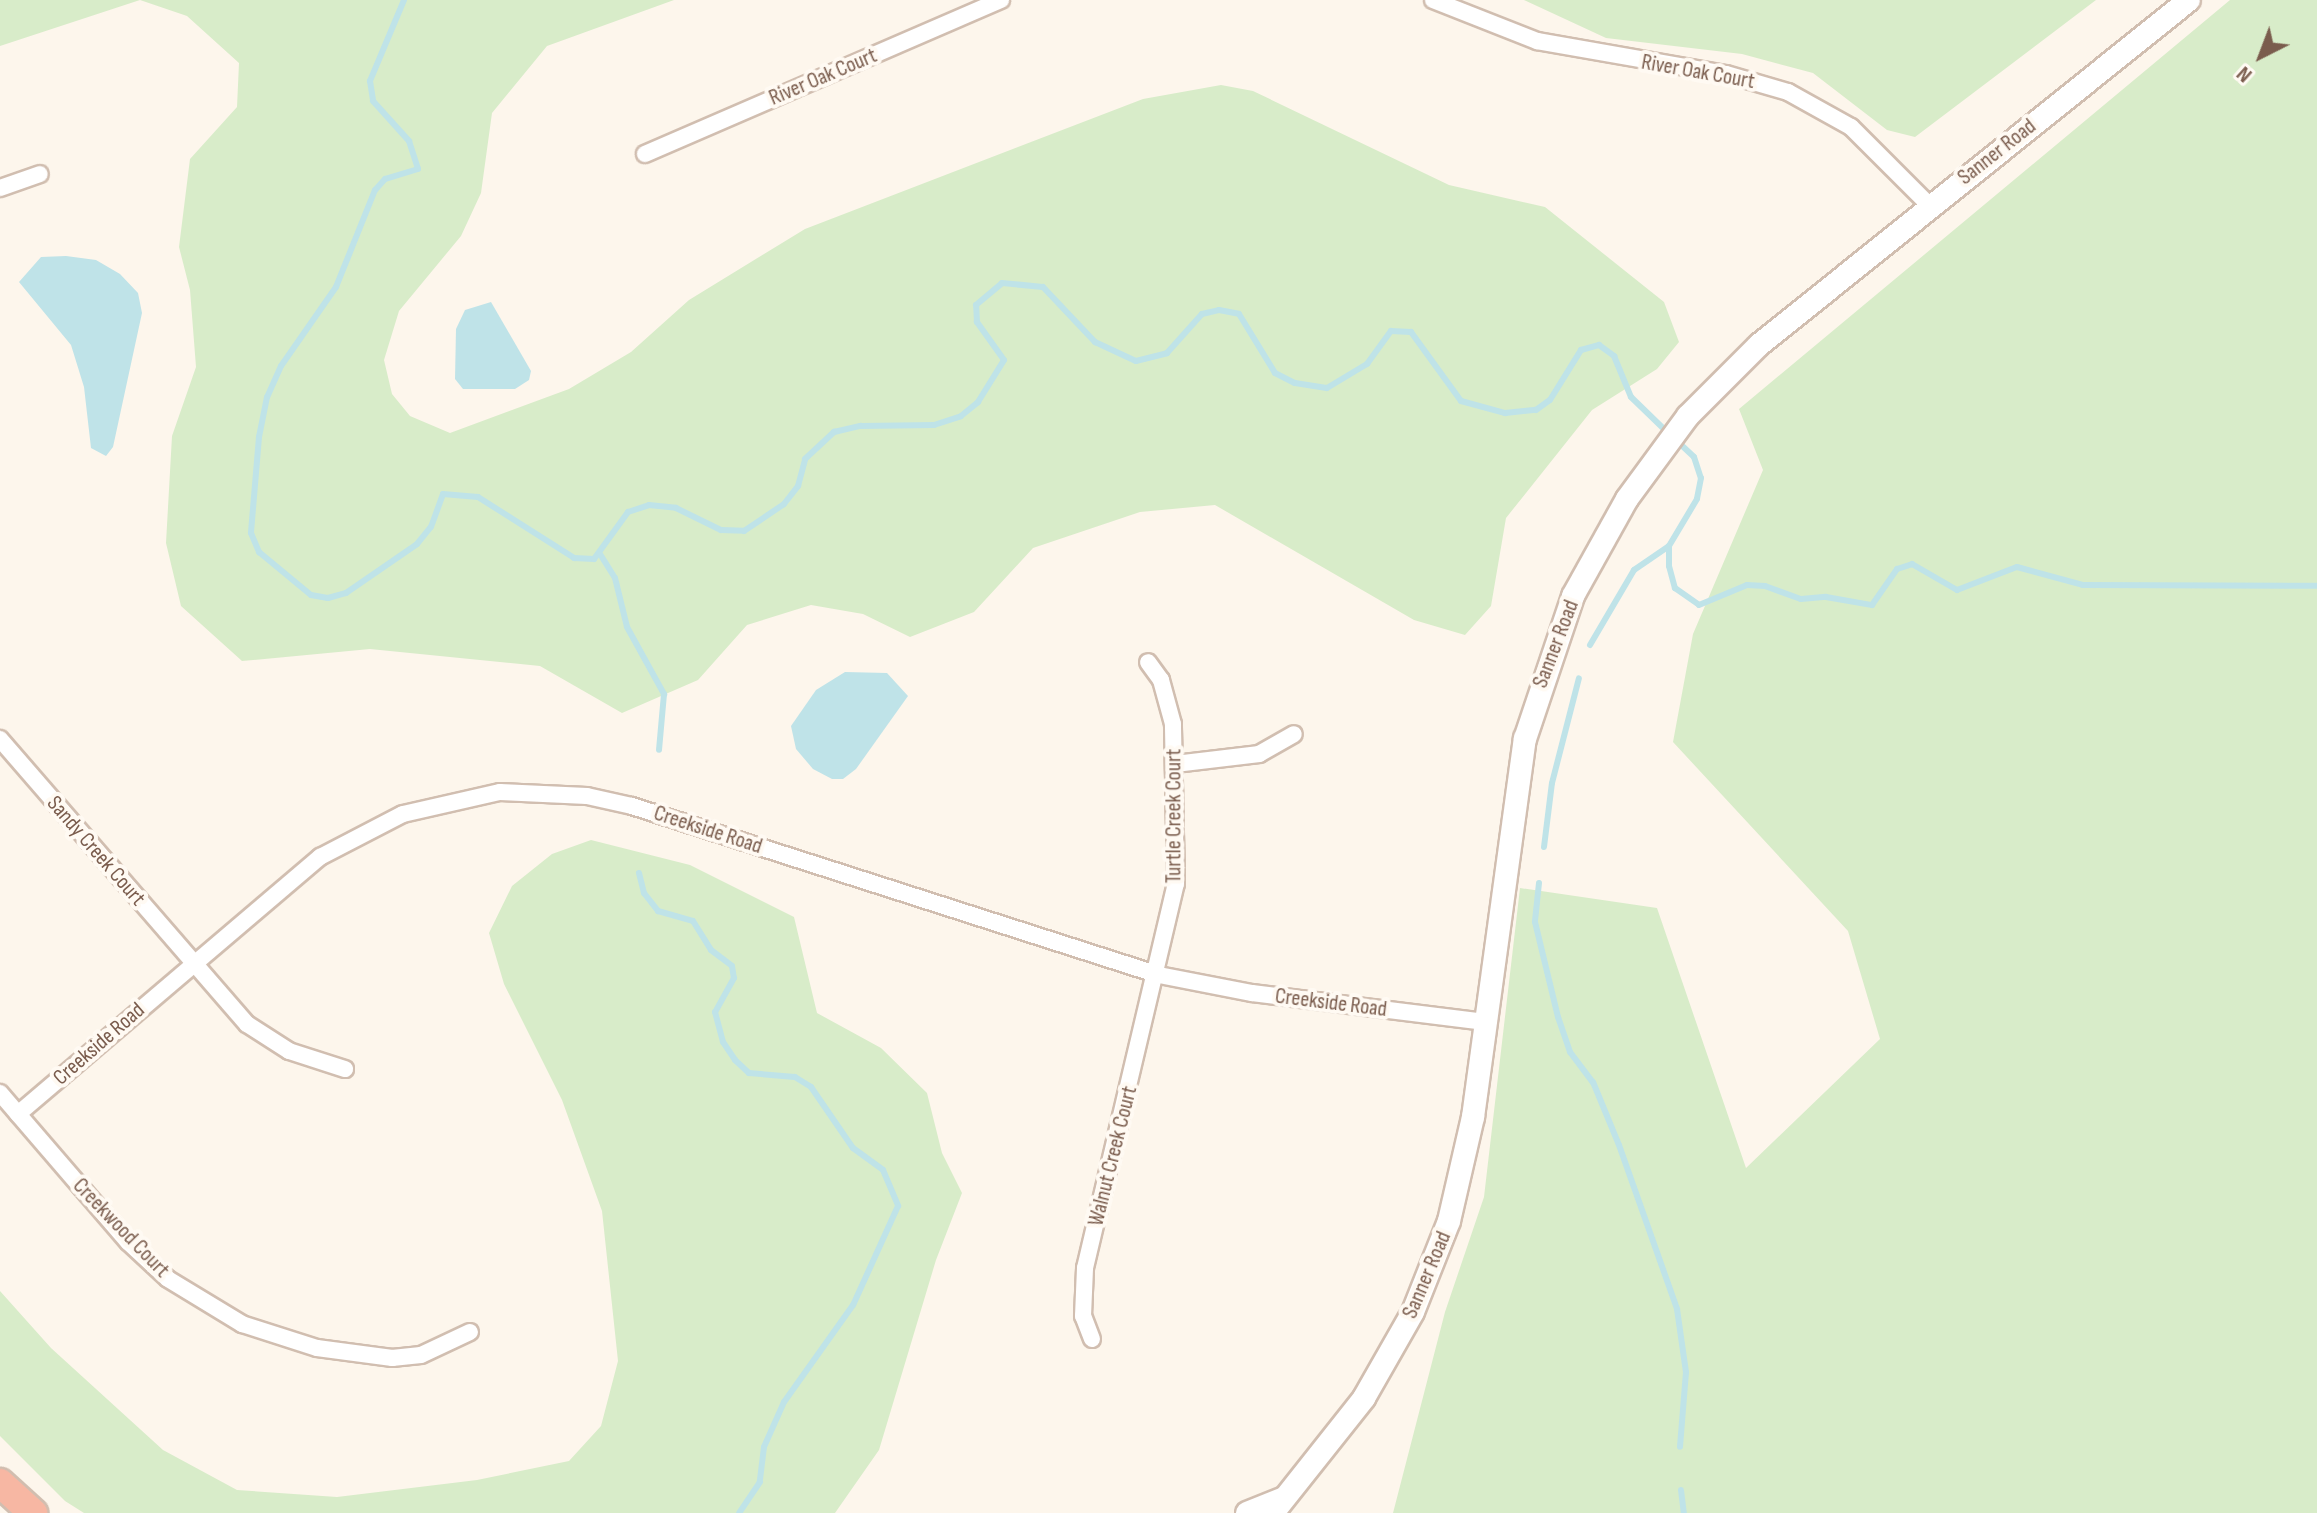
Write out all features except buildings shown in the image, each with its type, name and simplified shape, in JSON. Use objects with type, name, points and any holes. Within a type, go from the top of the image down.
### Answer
[{"type":"highway","points":[[0,1483],[33,1513]]},
{"type":"highway","points":[[0,1508],[4,1513]]},
{"type":"main road","name":"Sanner Road","points":[[1282,1510],[1364,1398],[1425,1284],[1461,1178],[1485,1022],[1513,797],[1538,690],[1573,596],[1654,458],[1688,416],[1759,345],[2189,0]]},
{"type":"main road","points":[[1247,1513],[1282,1510]]},
{"type":"street","name":"River Oak Court","points":[[645,154],[1001,0]]},
{"type":"street","name":"River Oak Court","points":[[1433,0],[1537,41],[1726,74],[1788,92],[1851,127],[1930,206]]},
{"type":"street","points":[[0,188],[40,174]]},
{"type":"street","name":"Turtle Creek Court","points":[[1148,662],[1168,699],[1175,764],[1176,884],[1159,975]]},
{"type":"street","points":[[1175,764],[1259,754],[1294,734]]},
{"type":"street","name":"Sandy Creek Court","points":[[0,739],[247,1024],[289,1051],[345,1069]]},
{"type":"street","name":"Creekside Road","points":[[18,1114],[287,882],[355,835],[403,814],[454,800],[543,792],[632,806],[1159,975],[1252,993],[1485,1022]]},
{"type":"street","name":"Walnut Creek Court","points":[[1092,1339],[1083,1316],[1085,1268],[1159,975]]},
{"type":"street","name":"Creekwood Court","points":[[0,1093],[148,1261],[205,1305],[242,1324],[317,1348],[392,1358],[421,1355],[470,1332]]},
{"type":"green space","points":[[0,0],[140,0],[0,46]]},
{"type":"green space","points":[[140,0],[674,0],[547,46],[492,113],[481,193],[461,236],[399,311],[384,360],[392,394],[410,416],[450,433],[569,389],[631,352],[689,300],[805,229],[1143,99],[1221,85],[1253,91],[1449,185],[1545,207],[1664,302],[1679,342],[1657,369],[1592,410],[1506,518],[1491,606],[1465,635],[1414,620],[1215,505],[1140,512],[1033,548],[974,612],[910,637],[863,614],[811,605],[747,625],[698,680],[622,713],[540,666],[370,649],[242,661],[181,606],[166,543],[172,436],[196,367],[190,290],[179,247],[190,159],[237,107],[239,63],[187,16]]},
{"type":"green space","points":[[1524,0],[2096,0],[1915,137],[1887,130],[1813,73],[1742,54],[1606,38]]},
{"type":"green space","points":[[2230,0],[2317,0],[2317,1513],[1393,1513],[1445,1312],[1484,1197],[1520,888],[1657,908],[1746,1168],[1880,1039],[1848,931],[1673,742],[1693,634],[1763,470],[1739,409]]},
{"type":"green space","points":[[591,840],[690,865],[794,917],[817,1013],[881,1048],[927,1093],[942,1153],[962,1193],[936,1260],[879,1450],[835,1513],[84,1513],[65,1501],[0,1436],[0,1291],[51,1348],[163,1450],[237,1490],[337,1497],[477,1480],[569,1461],[601,1426],[618,1361],[602,1211],[562,1100],[504,984],[489,933],[512,886],[552,854]]},
{"type":"water","points":[[41,257],[96,260],[120,274],[138,293],[142,313],[113,447],[106,456],[91,448],[84,387],[71,345],[19,282]]},
{"type":"water","points":[[491,302],[531,371],[529,380],[515,389],[463,389],[455,379],[456,329],[465,310]]},
{"type":"water","points":[[845,672],[887,673],[908,696],[856,769],[843,779],[832,779],[813,769],[796,749],[791,726],[816,690]]},
{"type":"waterway","points":[[404,0],[370,81],[373,101],[409,141],[418,169],[385,179],[375,190],[336,287],[281,366],[267,397],[259,437],[251,533],[259,552],[311,595],[328,598],[346,593],[417,544],[431,527],[443,494],[478,497],[574,558],[594,559],[628,512],[649,505],[676,508],[721,530],[744,531],[784,504],[798,486],[805,459],[834,432],[861,426],[934,425],[961,416],[978,402],[1004,360],[977,322],[976,305],[1002,283],[1043,287],[1095,342],[1136,361],[1167,353],[1202,314],[1219,310],[1239,314],[1275,373],[1295,383],[1327,388],[1367,364],[1391,331],[1411,332],[1461,401],[1505,413],[1536,410],[1550,400],[1581,350],[1599,345],[1614,356],[1631,397],[1669,434]]},
{"type":"waterway","points":[[1677,441],[1694,457],[1701,478],[1697,499],[1669,546],[1669,566],[1675,588],[1699,605],[1747,585],[1765,586],[1801,599],[1826,597],[1872,605],[1897,569],[1912,564],[1957,590],[2017,567],[2083,585],[2317,586]]},
{"type":"waterway","points":[[1590,645],[1634,570],[1669,546]]},
{"type":"waterway","points":[[600,554],[615,578],[627,627],[664,694],[659,750]]},
{"type":"waterway","points":[[1544,847],[1552,783],[1579,678]]},
{"type":"waterway","points":[[639,873],[644,893],[658,911],[693,921],[711,950],[732,966],[734,978],[715,1012],[723,1042],[735,1060],[749,1073],[795,1077],[811,1087],[853,1148],[883,1170],[898,1206],[853,1305],[784,1402],[764,1447],[760,1482],[739,1513]]},
{"type":"waterway","points":[[1539,883],[1535,922],[1558,1017],[1570,1052],[1593,1082],[1619,1145],[1677,1309],[1686,1372],[1680,1447]]},
{"type":"waterway","points":[[1681,1490],[1684,1513]]}]
